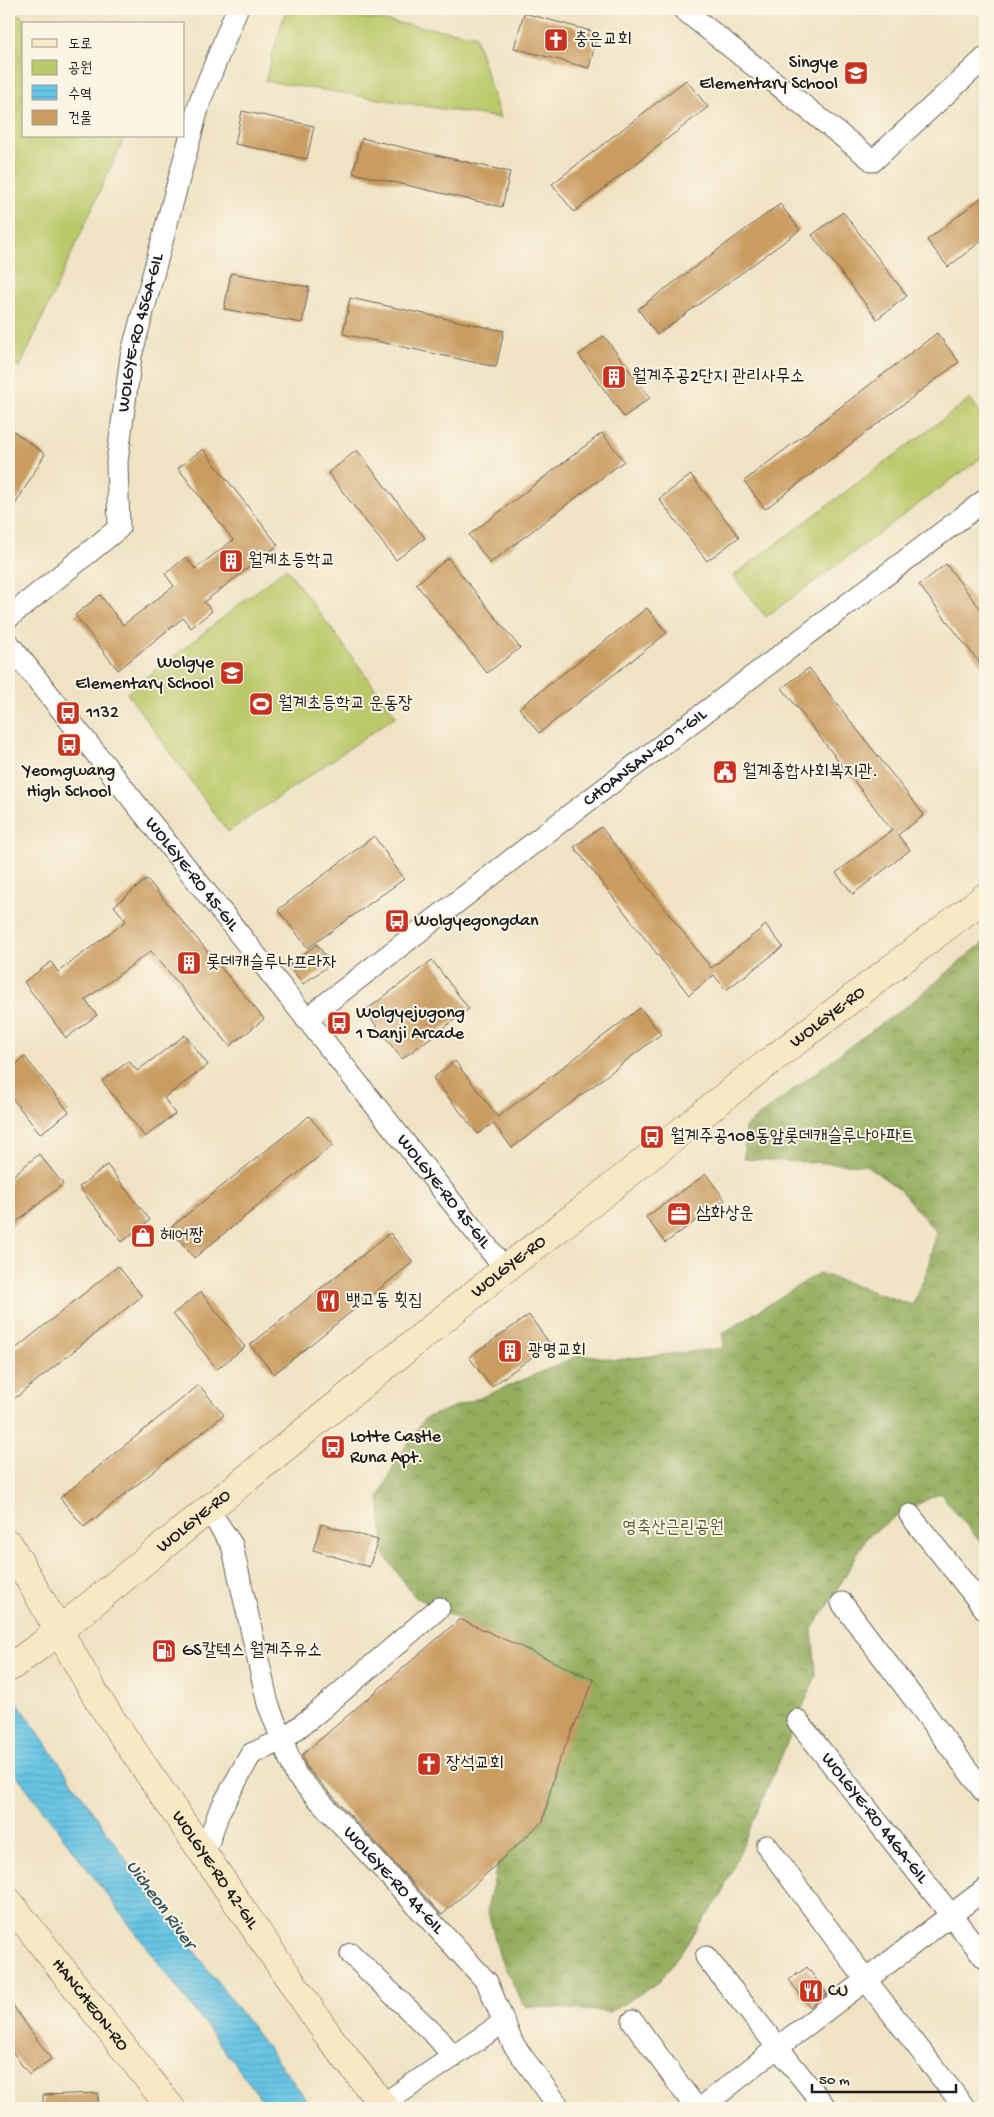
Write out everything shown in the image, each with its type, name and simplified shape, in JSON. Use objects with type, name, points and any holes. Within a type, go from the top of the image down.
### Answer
[{"type":"main road","name":"WOLGYE-RO","points":[[9,1668],[50,1637],[504,1269],[592,1203],[744,1081],[985,897]]},
{"type":"main road","name":"WOLGYE-RO 42-GIL","points":[[9,1544],[50,1637],[99,1701],[328,2035],[383,2107]]},
{"type":"main road","name":"HANCHEON-RO","points":[[9,1902],[171,2108]]},
{"type":"street","name":"WOLGYE-RO 45GA-GIL","points":[[9,617],[119,528],[117,462],[132,356],[200,100],[237,9]]},
{"type":"street","points":[[683,9],[873,160],[985,58]]},
{"type":"street","name":"CHOANSAN-RO 1-GIL","points":[[306,1019],[563,820],[985,500]]},
{"type":"street","name":"WOLGYE-RO 45-GIL","points":[[9,644],[504,1269]]},
{"type":"street","name":"WOLGYE-RO 44-GIL","points":[[208,1509],[232,1545],[268,1704],[296,1775],[487,1982],[513,2044],[560,2108]]},
{"type":"street","points":[[910,1515],[985,1609]]},
{"type":"street","points":[[842,1603],[985,1794]]},
{"type":"street","points":[[204,1855],[219,1812],[251,1754],[282,1740],[312,1717],[439,1608]]},
{"type":"street","name":"WOLGYE-RO 44GA-GIL","points":[[797,1720],[985,1958]]},
{"type":"street","points":[[766,1846],[965,2108]]},
{"type":"street","points":[[701,2108],[778,2046],[952,1916],[985,1889]]},
{"type":"street","points":[[351,1954],[438,2038],[453,2057],[504,2022]]},
{"type":"street","points":[[706,1957],[826,2108]]},
{"type":"street","points":[[633,2021],[696,2108]]},
{"type":"street","name":"WOLGYE-RO 42-GIL","points":[[383,2107],[453,2057]]},
{"type":"green space","points":[[9,9],[13,9],[28,22],[22,22],[22,138],[124,138],[20,367],[9,361]]},
{"type":"green space","points":[[286,9],[307,9],[475,35],[500,118],[265,81]]},
{"type":"green space","points":[[970,399],[985,418],[985,455],[766,617],[733,576]]},
{"type":"green space","name":"월계초등학교 운동장","points":[[286,568],[396,716],[228,832],[127,693]]},
{"type":"green space","name":"영축산근린공원","points":[[985,941],[985,1548],[940,1493],[899,1514],[867,1537],[828,1606],[812,1629],[816,1676],[720,1897],[659,1982],[610,2012],[524,2006],[500,1958],[487,1908],[498,1863],[543,1821],[556,1768],[460,1619],[415,1597],[385,1556],[379,1498],[397,1459],[425,1418],[492,1393],[583,1354],[615,1360],[724,1348],[723,1333],[819,1273],[912,1305],[927,1272],[936,1232],[899,1189],[866,1165],[744,1159],[745,1127],[850,1046],[907,1006]]},
{"type":"water","points":[[9,1690],[141,1881],[313,2108],[268,2108],[9,1765]]},
{"type":"building","name":"충은교회","points":[[524,13],[598,33],[589,68],[514,48]]},
{"type":"building","points":[[686,80],[708,107],[574,212],[552,184]]},
{"type":"building","points":[[242,111],[314,126],[307,159],[235,144]]},
{"type":"building","points":[[362,138],[510,172],[502,207],[353,173]]},
{"type":"building","points":[[985,195],[985,238],[948,267],[927,240]]},
{"type":"building","points":[[780,204],[800,230],[657,335],[638,309]]},
{"type":"building","points":[[843,212],[907,296],[877,319],[812,235]]},
{"type":"building","points":[[231,273],[309,287],[302,323],[224,309]]},
{"type":"building","points":[[350,298],[504,331],[496,367],[343,334]]},
{"type":"building","points":[[937,333],[959,362],[765,509],[744,481]]},
{"type":"building","name":"월계주공2단지 관리사무소","points":[[604,336],[650,398],[624,417],[579,355]]},
{"type":"building","points":[[9,428],[45,454],[9,515]]},
{"type":"building","points":[[602,433],[624,461],[490,563],[469,535]]},
{"type":"building","name":"월계초등학교","points":[[203,449],[278,545],[204,602],[212,611],[191,628],[183,618],[118,670],[75,615],[100,595],[123,625],[174,586],[165,574],[186,557],[195,569],[233,540],[178,468]]},
{"type":"building","points":[[357,450],[425,538],[396,560],[328,473]]},
{"type":"building","points":[[691,475],[739,537],[707,561],[659,499]]},
{"type":"building","points":[[448,558],[520,648],[487,673],[416,584]]},
{"type":"building","points":[[946,564],[985,615],[985,670],[919,585]]},
{"type":"building","points":[[647,608],[667,633],[539,733],[519,708]]},
{"type":"building","points":[[809,668],[924,815],[898,835],[910,850],[853,894],[836,873],[892,830],[782,688]]},
{"type":"building","points":[[601,827],[711,968],[766,925],[783,947],[726,990],[714,975],[689,995],[574,847]]},
{"type":"building","points":[[374,836],[404,879],[308,948],[278,910]]},
{"type":"building","points":[[147,879],[264,1019],[230,1046],[151,951],[85,1000],[97,1015],[66,1038],[24,982],[51,962],[58,972],[126,921],[114,906]]},
{"type":"building","points":[[317,944],[331,964],[303,984],[289,965]]},
{"type":"building","points":[[432,960],[469,1009],[402,1059],[365,1011]]},
{"type":"building","points":[[640,1008],[661,1034],[512,1148],[493,1123],[478,1134],[433,1078],[455,1061],[498,1117]]},
{"type":"building","points":[[185,1035],[208,1065],[164,1098],[175,1114],[145,1137],[102,1081],[129,1061],[137,1071]]},
{"type":"building","points":[[25,1057],[69,1112],[40,1134],[9,1094],[9,1069]]},
{"type":"building","points":[[309,1116],[333,1145],[194,1258],[170,1228]]},
{"type":"building","points":[[39,1154],[63,1184],[9,1228],[9,1179]]},
{"type":"building","points":[[107,1165],[150,1220],[122,1242],[79,1187]]},
{"type":"building","points":[[706,1174],[725,1200],[665,1243],[646,1217]]},
{"type":"building","points":[[390,1233],[413,1262],[274,1374],[250,1345]]},
{"type":"building","points":[[118,1266],[142,1296],[9,1403],[9,1354]]},
{"type":"building","points":[[201,1292],[245,1347],[217,1369],[173,1314]]},
{"type":"building","name":"광명교회","points":[[529,1315],[550,1344],[491,1387],[469,1357]]},
{"type":"building","points":[[199,1385],[224,1415],[84,1527],[60,1498]]},
{"type":"building","points":[[321,1524],[378,1540],[369,1567],[313,1550]]},
{"type":"building","name":"장석교회","points":[[460,1619],[594,1680],[556,1768],[543,1821],[442,1915],[307,1768],[302,1755]]},
{"type":"building","name":"CU","points":[[807,1967],[827,1994],[810,2007],[789,1980]]},
{"type":"building","points":[[9,2000],[51,2059],[29,2075],[9,2047]]},
{"type":"building","points":[[98,2093],[98,2108],[43,2108],[43,2095]]},
{"type":"place","name":"충은교회","points":[[556,40]]},
{"type":"place","name":"Singye Elementary School","points":[[856,73]]},
{"type":"place","name":"월계주공2단지 관리사무소","points":[[614,377]]},
{"type":"place","name":"월계초등학교","points":[[231,561]]},
{"type":"place","name":"Wolgye Elementary School","points":[[232,673]]},
{"type":"place","name":"월계초등학교 운동장","points":[[261,704]]},
{"type":"place","name":"1132","points":[[68,713]]},
{"type":"place","name":"Yeomgwang High School","points":[[69,745]]},
{"type":"place","name":"월계종합사회복지관.","points":[[725,772]]},
{"type":"place","name":"Wolgyegongdan","points":[[397,921]]},
{"type":"place","name":"롯데캐슬루나프라자","points":[[189,963]]},
{"type":"place","name":"Wolgyejugong 1 Danji Arcade","points":[[339,1023]]},
{"type":"place","name":"월계주공108동앞롯데캐슬루나아파트","points":[[652,1137]]},
{"type":"place","name":"삼화상운","points":[[679,1214]]},
{"type":"place","name":"헤어짱","points":[[143,1236]]},
{"type":"place","name":"뱃고동 횟집","points":[[328,1301]]},
{"type":"place","name":"광명교회","points":[[510,1351]]},
{"type":"place","name":"Lotte Castle Runa Apt.","points":[[333,1447]]},
{"type":"place","name":"GS칼텍스 월계주유소","points":[[164,1651]]},
{"type":"place","name":"장석교회","points":[[429,1764]]},
{"type":"place","name":"CU","points":[[811,1991]]},
{"type":"water label","name":"Uicheon River","points":[[160,1905]]}]
